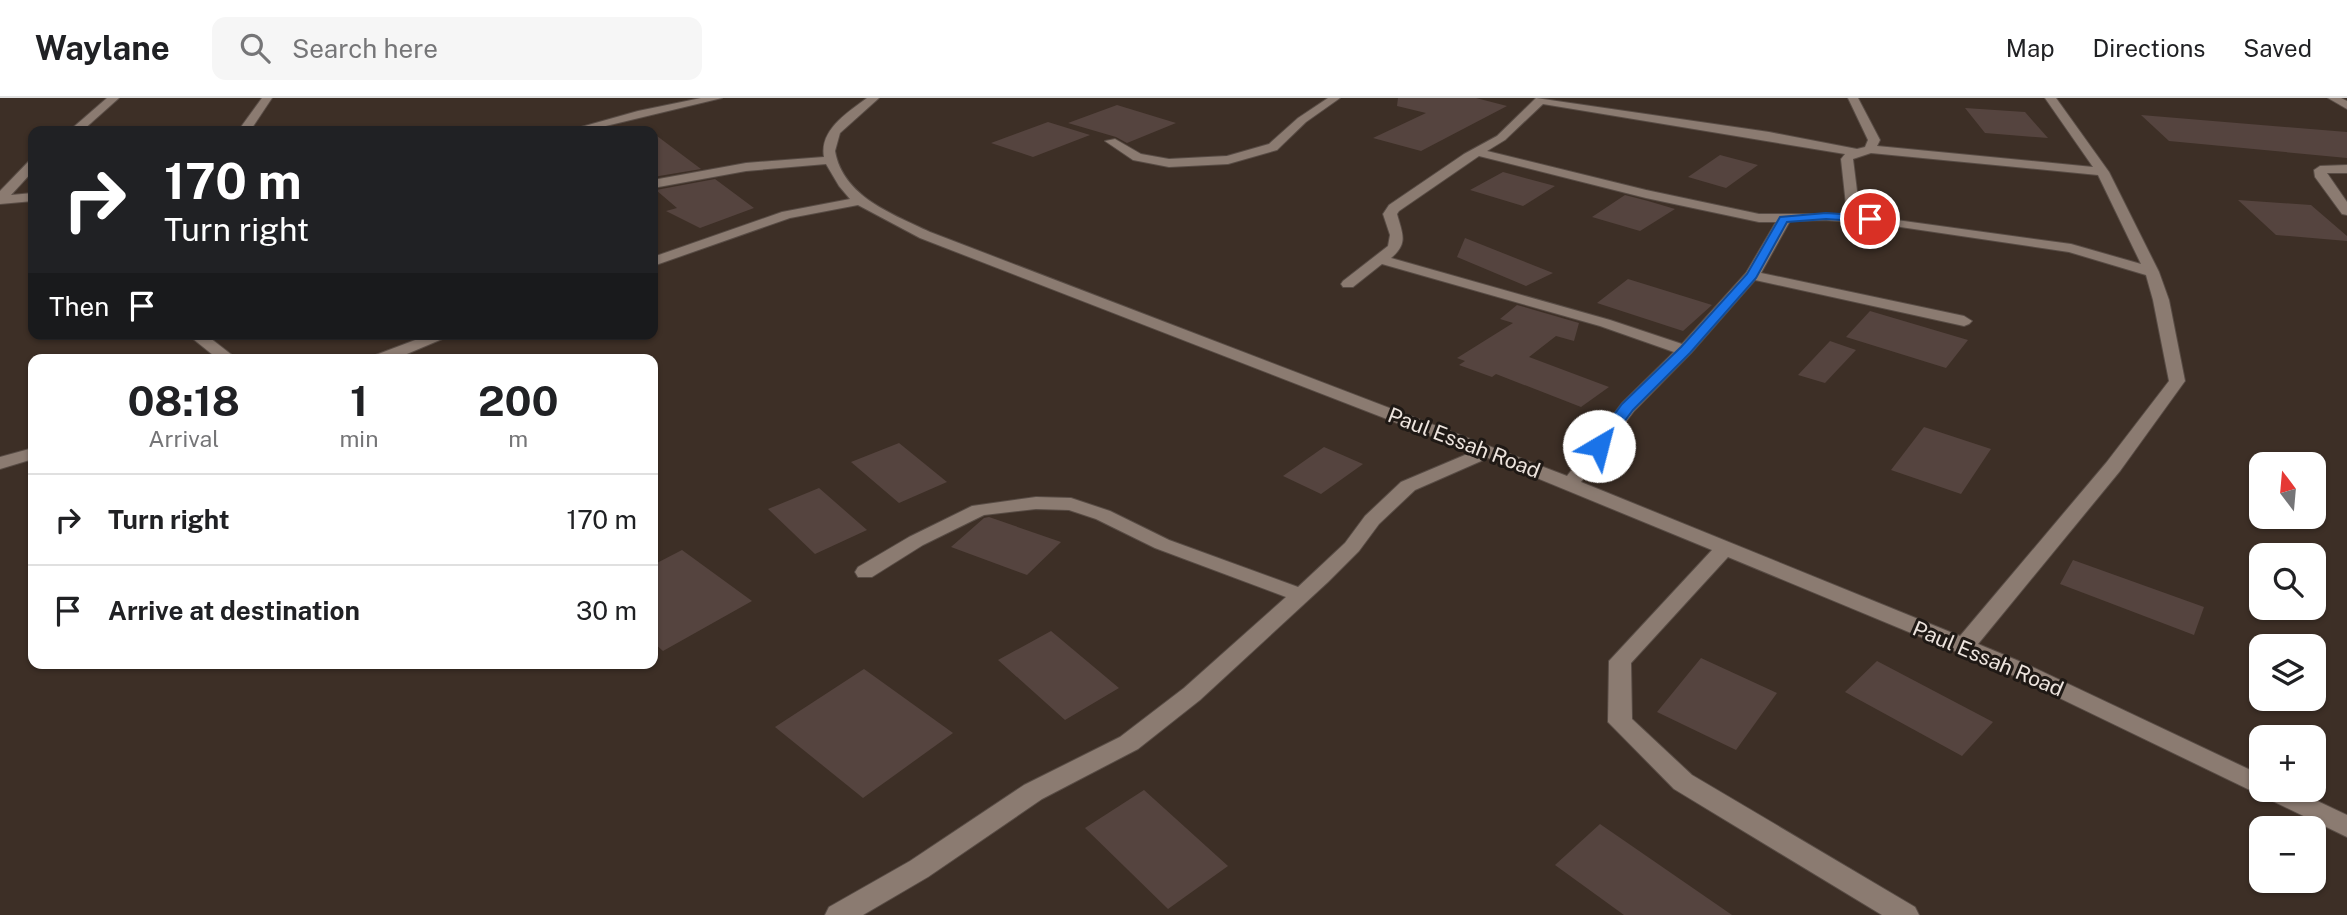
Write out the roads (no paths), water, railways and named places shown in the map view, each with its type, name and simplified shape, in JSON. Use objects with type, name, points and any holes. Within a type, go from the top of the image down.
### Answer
[{"type":"street","points":[[81,126],[114,98]]},
{"type":"street","points":[[247,126],[267,98]]},
{"type":"street","points":[[592,126],[717,98]]},
{"type":"street","points":[[658,183],[746,167],[830,160],[829,144],[837,130],[874,98]]},
{"type":"street","points":[[1111,141],[1137,157],[1169,163],[1228,160],[1273,146],[1302,120],[1335,98]]},
{"type":"street","points":[[1853,98],[1874,136],[1864,151],[1850,155],[1847,168],[1853,217]]},
{"type":"street","points":[[1963,647],[2113,467],[2177,381],[2161,300],[2152,272],[2103,172],[2050,98]]},
{"type":"street","points":[[2333,98],[2347,106]]},
{"type":"street","points":[[1348,284],[1398,242],[1399,236],[1390,214],[1394,208],[1501,138],[1541,99],[1693,126],[1864,151],[2103,172]]},
{"type":"street","points":[[1478,152],[1646,194],[1759,218],[1853,217],[2071,248],[2152,272]]},
{"type":"street","name":"Paul Essah Road","points":[[830,160],[844,186],[858,201],[925,235],[1570,484],[2018,669],[2249,780]]},
{"type":"street","points":[[0,199],[28,168]]},
{"type":"street","points":[[2347,169],[2320,170],[2321,177],[2347,211]]},
{"type":"street","points":[[0,199],[28,197]]},
{"type":"street","points":[[658,260],[787,215],[858,201]]},
{"type":"street","points":[[1570,484],[1628,407],[1685,350],[1752,275],[1784,219]]},
{"type":"street","points":[[1380,259],[1616,326],[1685,350]]},
{"type":"street","points":[[1752,275],[1964,321]]},
{"type":"street","points":[[203,340],[222,354]]},
{"type":"street","points":[[392,354],[430,340]]},
{"type":"street","points":[[839,915],[919,869],[1033,792],[1129,743],[1192,694],[1300,595],[1352,547],[1372,520],[1408,486],[1488,452]]},
{"type":"street","points":[[0,463],[28,455]]},
{"type":"street","points":[[865,572],[916,541],[979,510],[1015,505],[1071,504],[1103,515],[1162,544],[1300,595]]},
{"type":"street","points":[[1725,548],[1620,661],[1620,722],[1683,782],[1905,915]]},
{"type":"street","points":[[2296,802],[2347,827]]}]
